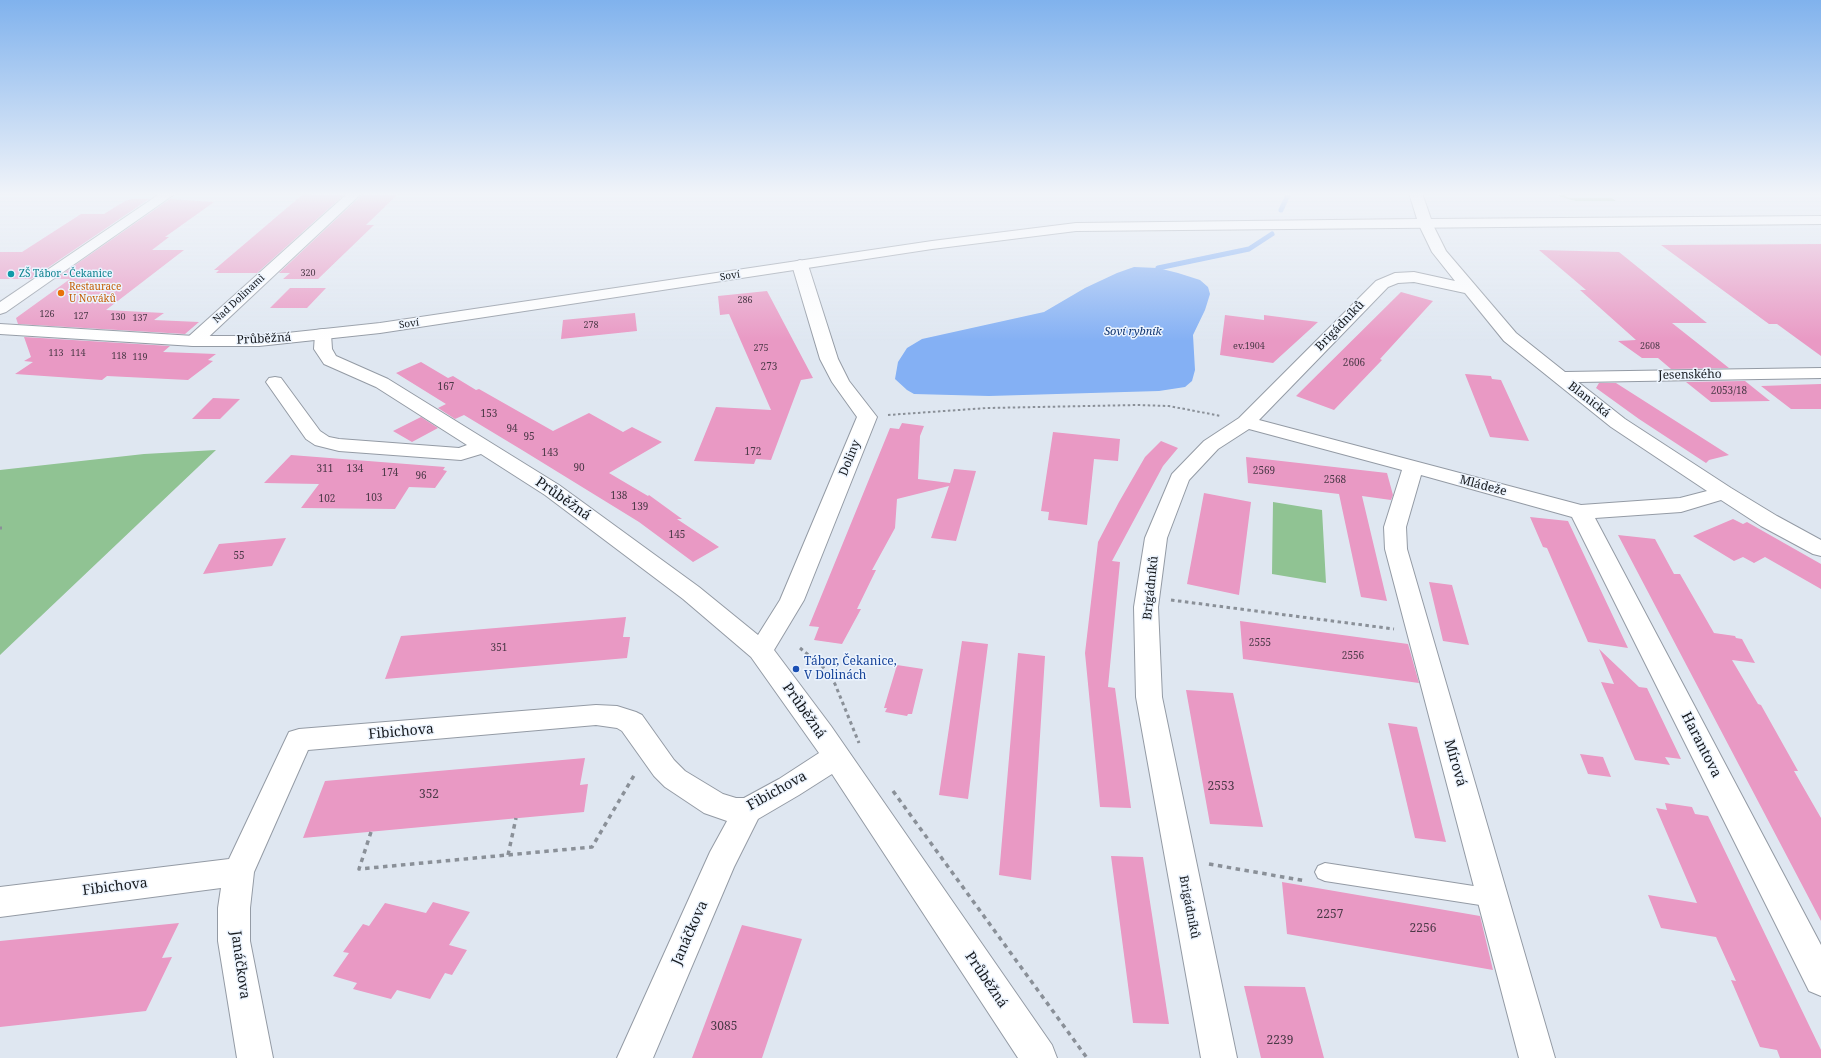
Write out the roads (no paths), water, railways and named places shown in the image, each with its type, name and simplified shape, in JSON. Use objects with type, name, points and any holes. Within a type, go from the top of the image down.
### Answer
[{"type":"street","points":[[0,309],[97,242]]},
{"type":"street","name":"Nad Dolinami","points":[[194,341],[301,242]]},
{"type":"street","name":"Soví","points":[[323,334],[494,312],[953,242]]},
{"type":"street","name":"Blanická","points":[[1434,242],[1439,252],[1510,337],[1560,378],[1618,423],[1724,493],[1769,521],[1821,549]]},
{"type":"street","name":"Brigádníků","points":[[1219,1058],[1149,697],[1146,607],[1156,538],[1179,478],[1211,445],[1246,422],[1376,288],[1390,280],[1414,277],[1437,270],[1448,263]]},
{"type":"street","name":"Doliny","points":[[760,650],[776,628],[792,600],[867,417],[841,382],[829,359],[800,265]]},
{"type":"street","name":"Brigádníků","points":[[1414,277],[1469,289]]},
{"type":"street","name":"Průběžná","points":[[0,329],[194,341],[259,341],[323,334],[323,349],[330,360],[382,383],[552,490],[726,620],[760,650],[848,751],[1039,1058]]},
{"type":"street","name":"Jesenského","points":[[1560,378],[1821,373]]},
{"type":"street","points":[[275,382],[313,435],[322,442],[339,445],[461,454],[484,446]]},
{"type":"street","name":"Mládeže","points":[[1246,422],[1581,512],[1681,505],[1724,493]]},
{"type":"street","name":"Mírová","points":[[1413,467],[1395,527],[1396,549],[1537,1058]]},
{"type":"street","name":"Harantova","points":[[1581,512],[1821,978]]},
{"type":"street","name":"Fibichova","points":[[0,902],[239,872],[299,740],[596,715],[617,717],[626,719],[632,723],[664,768],[675,779],[725,809],[736,811],[748,810],[848,751]]},
{"type":"street","name":"Janáčkova","points":[[635,1058],[721,862],[748,810]]},
{"type":"street","name":"Janáčkova","points":[[239,872],[234,908],[234,941],[255,1058]]},
{"type":"lane","points":[[1325,872],[1493,898]]},
{"type":"water","name":"Soví rybník","points":[[1134,267],[1158,268],[1178,273],[1200,280],[1208,287],[1210,294],[1205,310],[1193,335],[1195,370],[1192,381],[1185,387],[1159,391],[989,396],[914,394],[895,379],[898,362],[907,348],[922,339],[1044,312],[1085,288]]},
{"type":"waterway","points":[[1158,268],[1249,249],[1259,242]]},
{"type":"place","name":"ZŠ Tábor - Čekanice","points":[[11,274]]},
{"type":"place","name":"Restaurace U Nováků","points":[[61,293]]},
{"type":"place","name":"Tábor, Čekanice, V Dolinách","points":[[796,669]]}]
